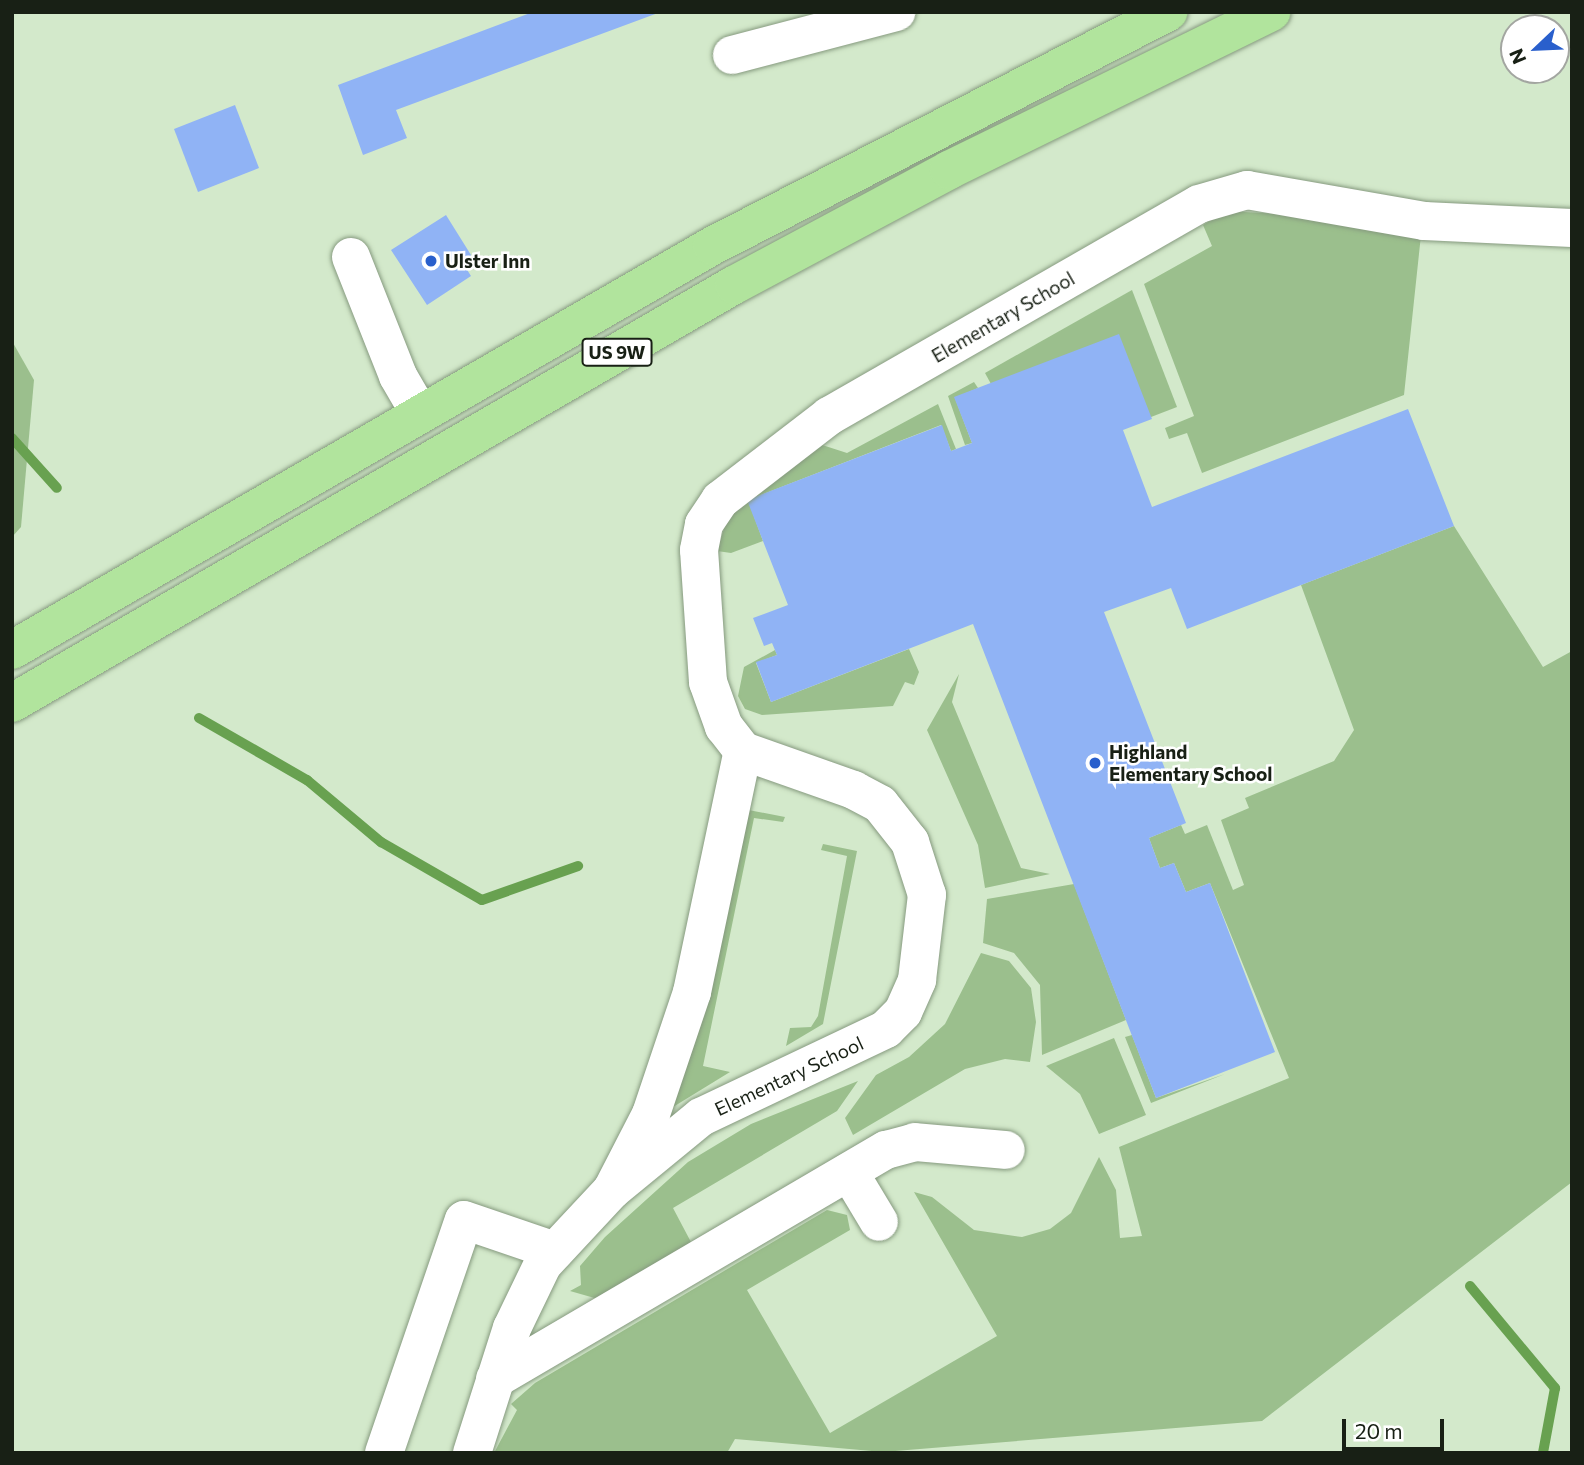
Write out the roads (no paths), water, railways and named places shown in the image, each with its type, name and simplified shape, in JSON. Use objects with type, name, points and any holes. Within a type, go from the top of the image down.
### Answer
[{"type":"highway","name":"US 9W","points":[[12,650],[821,186],[1168,12]]},
{"type":"highway","name":"US 9W","points":[[12,703],[734,285],[1272,12]]},
{"type":"highway","points":[[1237,29],[1294,12]]},
{"type":"street","points":[[732,55],[896,12]]},
{"type":"street","name":"Elementary School","points":[[472,1453],[512,1328],[555,1251],[612,1189],[701,1117],[886,1029],[903,1012],[917,980],[927,895],[910,842],[880,804],[855,790],[743,751],[724,727],[708,682],[699,550],[704,523],[743,478],[829,416],[1199,204],[1247,190],[1424,221],[1572,228]]},
{"type":"street","points":[[351,257],[398,376],[420,414]]},
{"type":"street","name":"Elementary School","points":[[612,1189],[651,1114],[692,992],[743,751]]},
{"type":"street","points":[[495,1379],[849,1172],[915,1142],[1006,1150]]},
{"type":"street","points":[[849,1172],[879,1222]]},
{"type":"street","points":[[384,1453],[464,1220],[555,1251]]},
{"type":"waterway","points":[[12,438],[57,488]]},
{"type":"waterway","points":[[199,718],[307,780],[381,842],[482,900],[578,866]]},
{"type":"waterway","points":[[1470,1286],[1555,1388],[1543,1453]]},
{"type":"place","name":"Ulster Inn","points":[[431,261]]},
{"type":"place","name":"Highland Elementary School","points":[[1095,763]]}]
